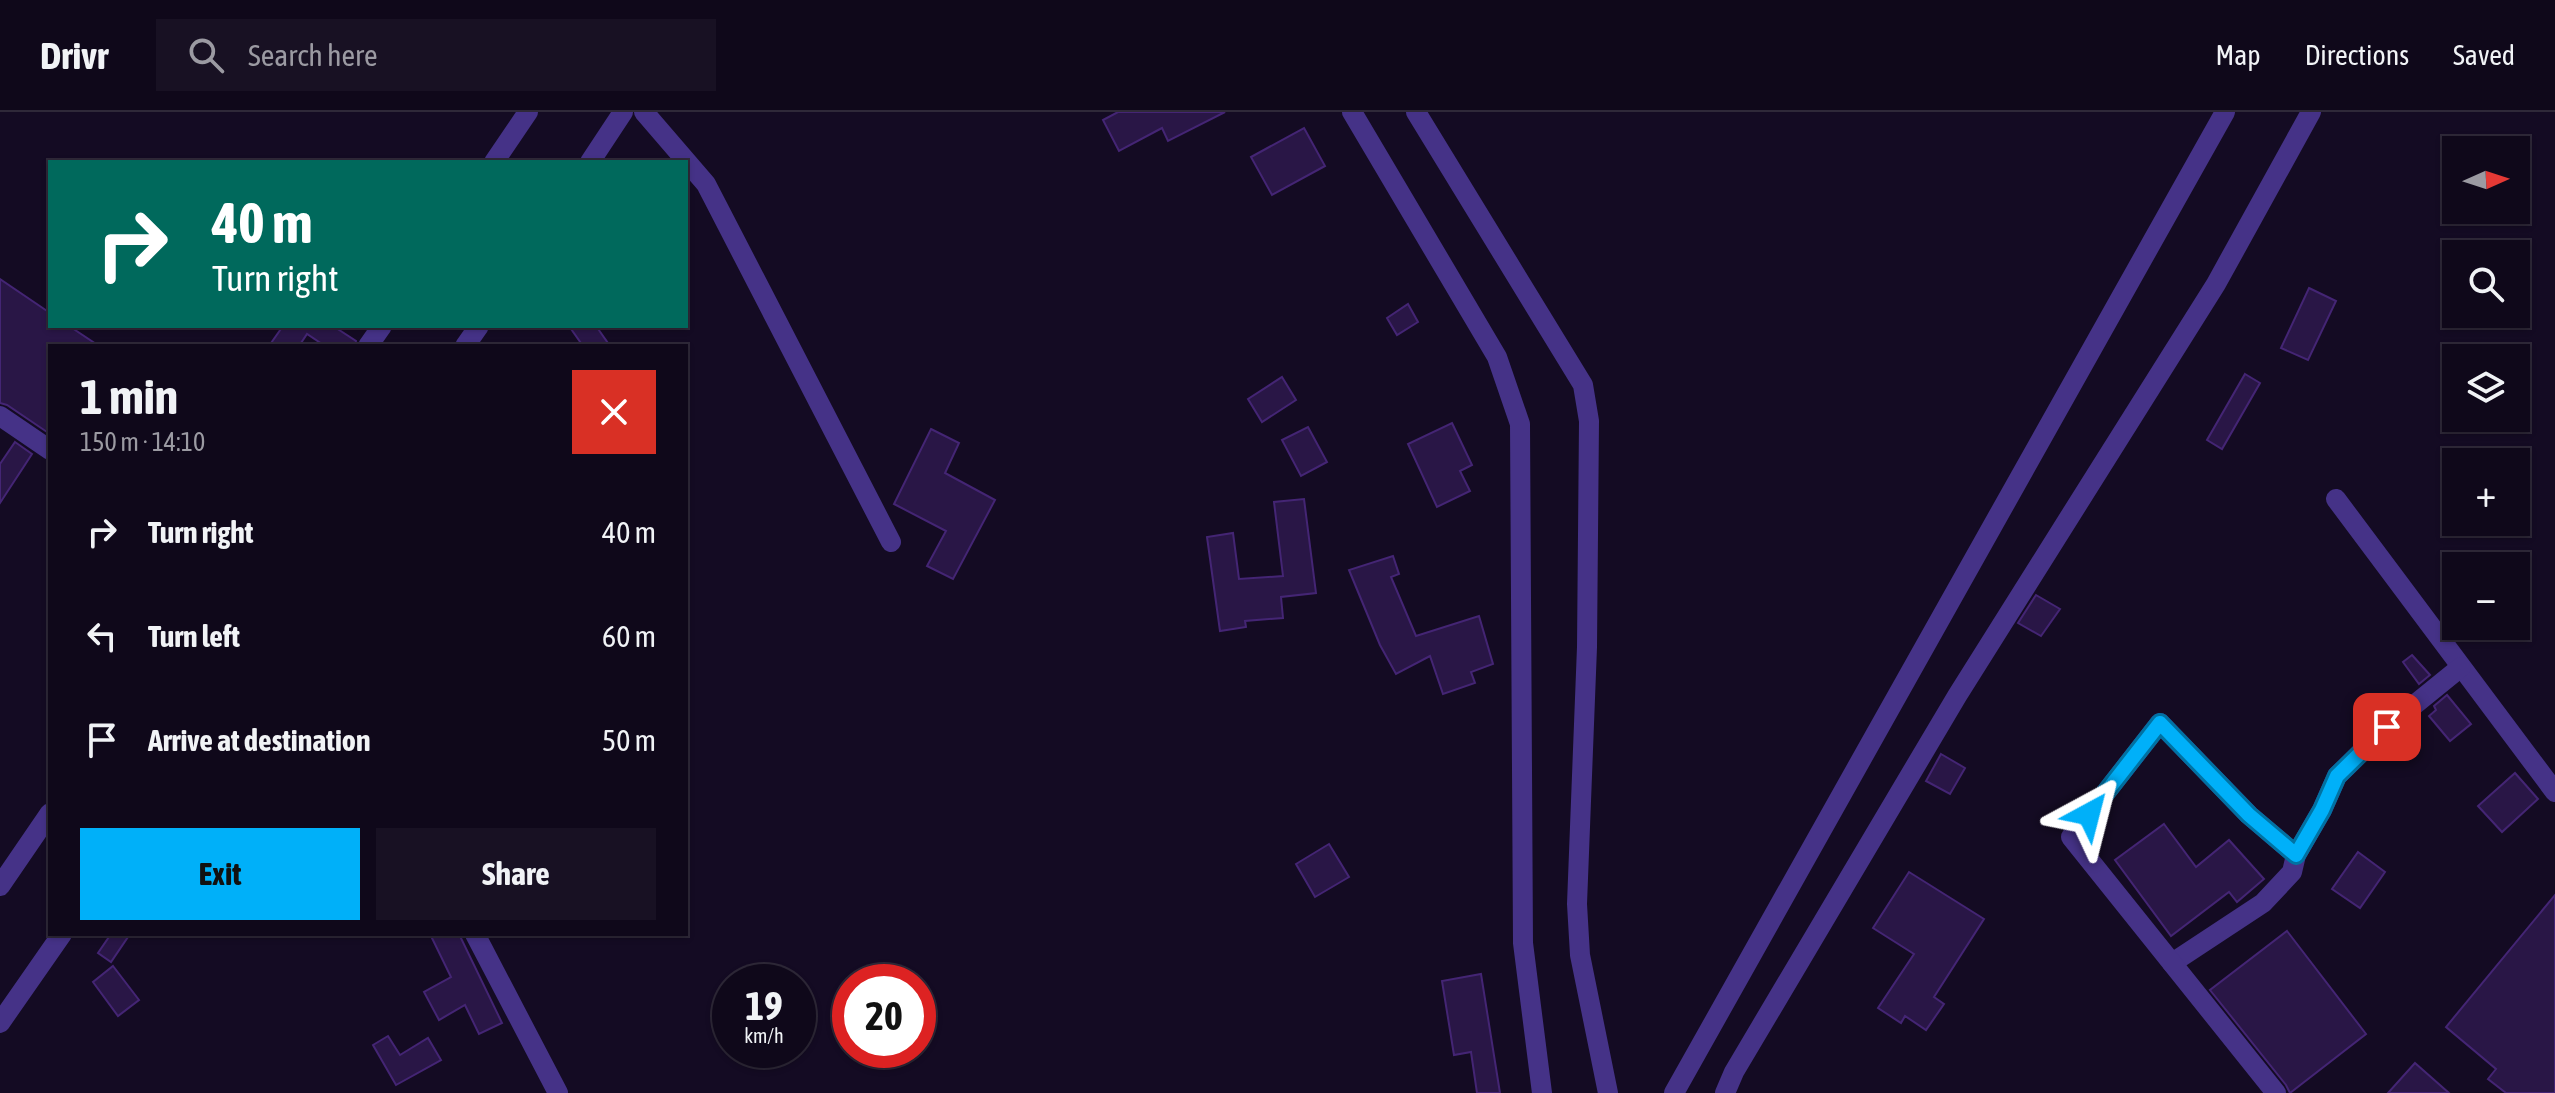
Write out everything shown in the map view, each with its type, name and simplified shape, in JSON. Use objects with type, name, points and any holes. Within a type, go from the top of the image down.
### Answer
[{"type":"street","points":[[495,160],[528,112]]},
{"type":"street","points":[[591,160],[623,112]]},
{"type":"street","points":[[644,112],[685,160]]},
{"type":"street","points":[[1352,112],[1497,357],[1520,424],[1523,943],[1542,1093]]},
{"type":"street","points":[[1416,112],[1583,385],[1589,421],[1587,632],[1577,904],[1580,955],[1608,1093]]},
{"type":"street","points":[[1674,1093],[2225,112]]},
{"type":"street","points":[[1725,1093],[1734,1072],[1957,696],[2216,284],[2311,112]]},
{"type":"street","points":[[688,163],[706,184],[891,542]]},
{"type":"street","points":[[0,416],[48,449]]},
{"type":"street","points":[[2336,499],[2555,792]]},
{"type":"street","points":[[2172,963],[2263,903],[2292,872],[2296,855],[2337,776],[2387,727],[2461,667]]},
{"type":"street","points":[[2276,1093],[2071,837],[2160,723],[2249,815],[2296,855]]},
{"type":"street","points":[[0,886],[48,816]]},
{"type":"street","points":[[0,1023],[61,936]]},
{"type":"street","points":[[476,936],[558,1093]]},
{"type":"building","points":[[1118,112],[1225,112],[1168,141],[1162,128],[1119,151],[1103,120]]},
{"type":"building","points":[[1304,128],[1325,166],[1272,195],[1251,157]]},
{"type":"building","points":[[0,279],[48,312],[48,328],[72,328],[96,344],[48,344],[47,432],[0,403]]},
{"type":"building","points":[[2309,288],[2336,301],[2308,360],[2281,348]]},
{"type":"building","points":[[1408,304],[1418,322],[1397,335],[1387,318]]},
{"type":"building","points":[[282,328],[336,328],[356,341],[355,344],[322,344],[307,334],[300,344],[270,344]]},
{"type":"building","points":[[570,328],[597,328],[609,344],[582,344]]},
{"type":"building","points":[[2245,374],[2260,383],[2222,449],[2207,440]]},
{"type":"building","points":[[1282,377],[1296,400],[1262,422],[1248,399]]},
{"type":"building","points":[[1452,423],[1472,465],[1460,471],[1470,491],[1437,507],[1408,444]]},
{"type":"building","points":[[1308,427],[1327,462],[1301,476],[1282,440]]},
{"type":"building","points":[[931,429],[959,443],[945,473],[995,500],[953,579],[927,566],[946,531],[894,504]]},
{"type":"building","points":[[15,442],[32,454],[0,503],[0,464]]},
{"type":"building","points":[[1304,499],[1316,593],[1281,597],[1283,618],[1245,621],[1246,627],[1220,631],[1207,537],[1233,533],[1239,579],[1283,576],[1274,502]]},
{"type":"building","points":[[1393,556],[1399,574],[1391,577],[1416,636],[1479,616],[1493,664],[1471,672],[1475,683],[1443,694],[1430,656],[1396,674],[1380,645],[1349,570]]},
{"type":"building","points":[[2036,595],[2060,609],[2041,636],[2018,623]]},
{"type":"building","points":[[2412,655],[2430,675],[2419,684],[2403,662]]},
{"type":"building","points":[[2447,695],[2471,724],[2450,741],[2429,716],[2436,710],[2434,706]]},
{"type":"building","points":[[1941,754],[1965,768],[1950,794],[1926,781]]},
{"type":"building","points":[[2515,773],[2538,799],[2502,832],[2478,806]]},
{"type":"building","points":[[2164,824],[2196,867],[2229,840],[2264,879],[2237,902],[2229,892],[2171,936],[2115,860]]},
{"type":"building","points":[[1329,844],[1349,877],[1315,897],[1296,864]]},
{"type":"building","points":[[2358,852],[2385,872],[2360,908],[2332,889]]},
{"type":"building","points":[[1909,872],[1984,919],[1934,997],[1944,1004],[1926,1030],[1905,1016],[1901,1023],[1878,1008],[1914,954],[1873,928]]},
{"type":"building","points":[[2555,895],[2555,1093],[2506,1093],[2488,1079],[2496,1069],[2446,1027]]},
{"type":"building","points":[[2287,931],[2366,1034],[2290,1093],[2210,990]]},
{"type":"building","points":[[110,936],[129,936],[111,962],[98,953]]},
{"type":"building","points":[[431,936],[460,936],[502,1023],[479,1034],[465,1005],[439,1020],[424,992],[451,977]]},
{"type":"building","points":[[113,966],[139,1000],[118,1016],[93,982]]},
{"type":"building","points":[[1481,974],[1500,1093],[1477,1093],[1471,1052],[1454,1055],[1442,981]]},
{"type":"building","points":[[388,1036],[400,1055],[428,1038],[441,1060],[396,1085],[373,1045]]},
{"type":"building","points":[[2415,1063],[2449,1093],[2388,1093]]},
{"type":"route","points":[[2089,814],[2160,723],[2249,815],[2296,855],[2337,776],[2387,727]]}]
